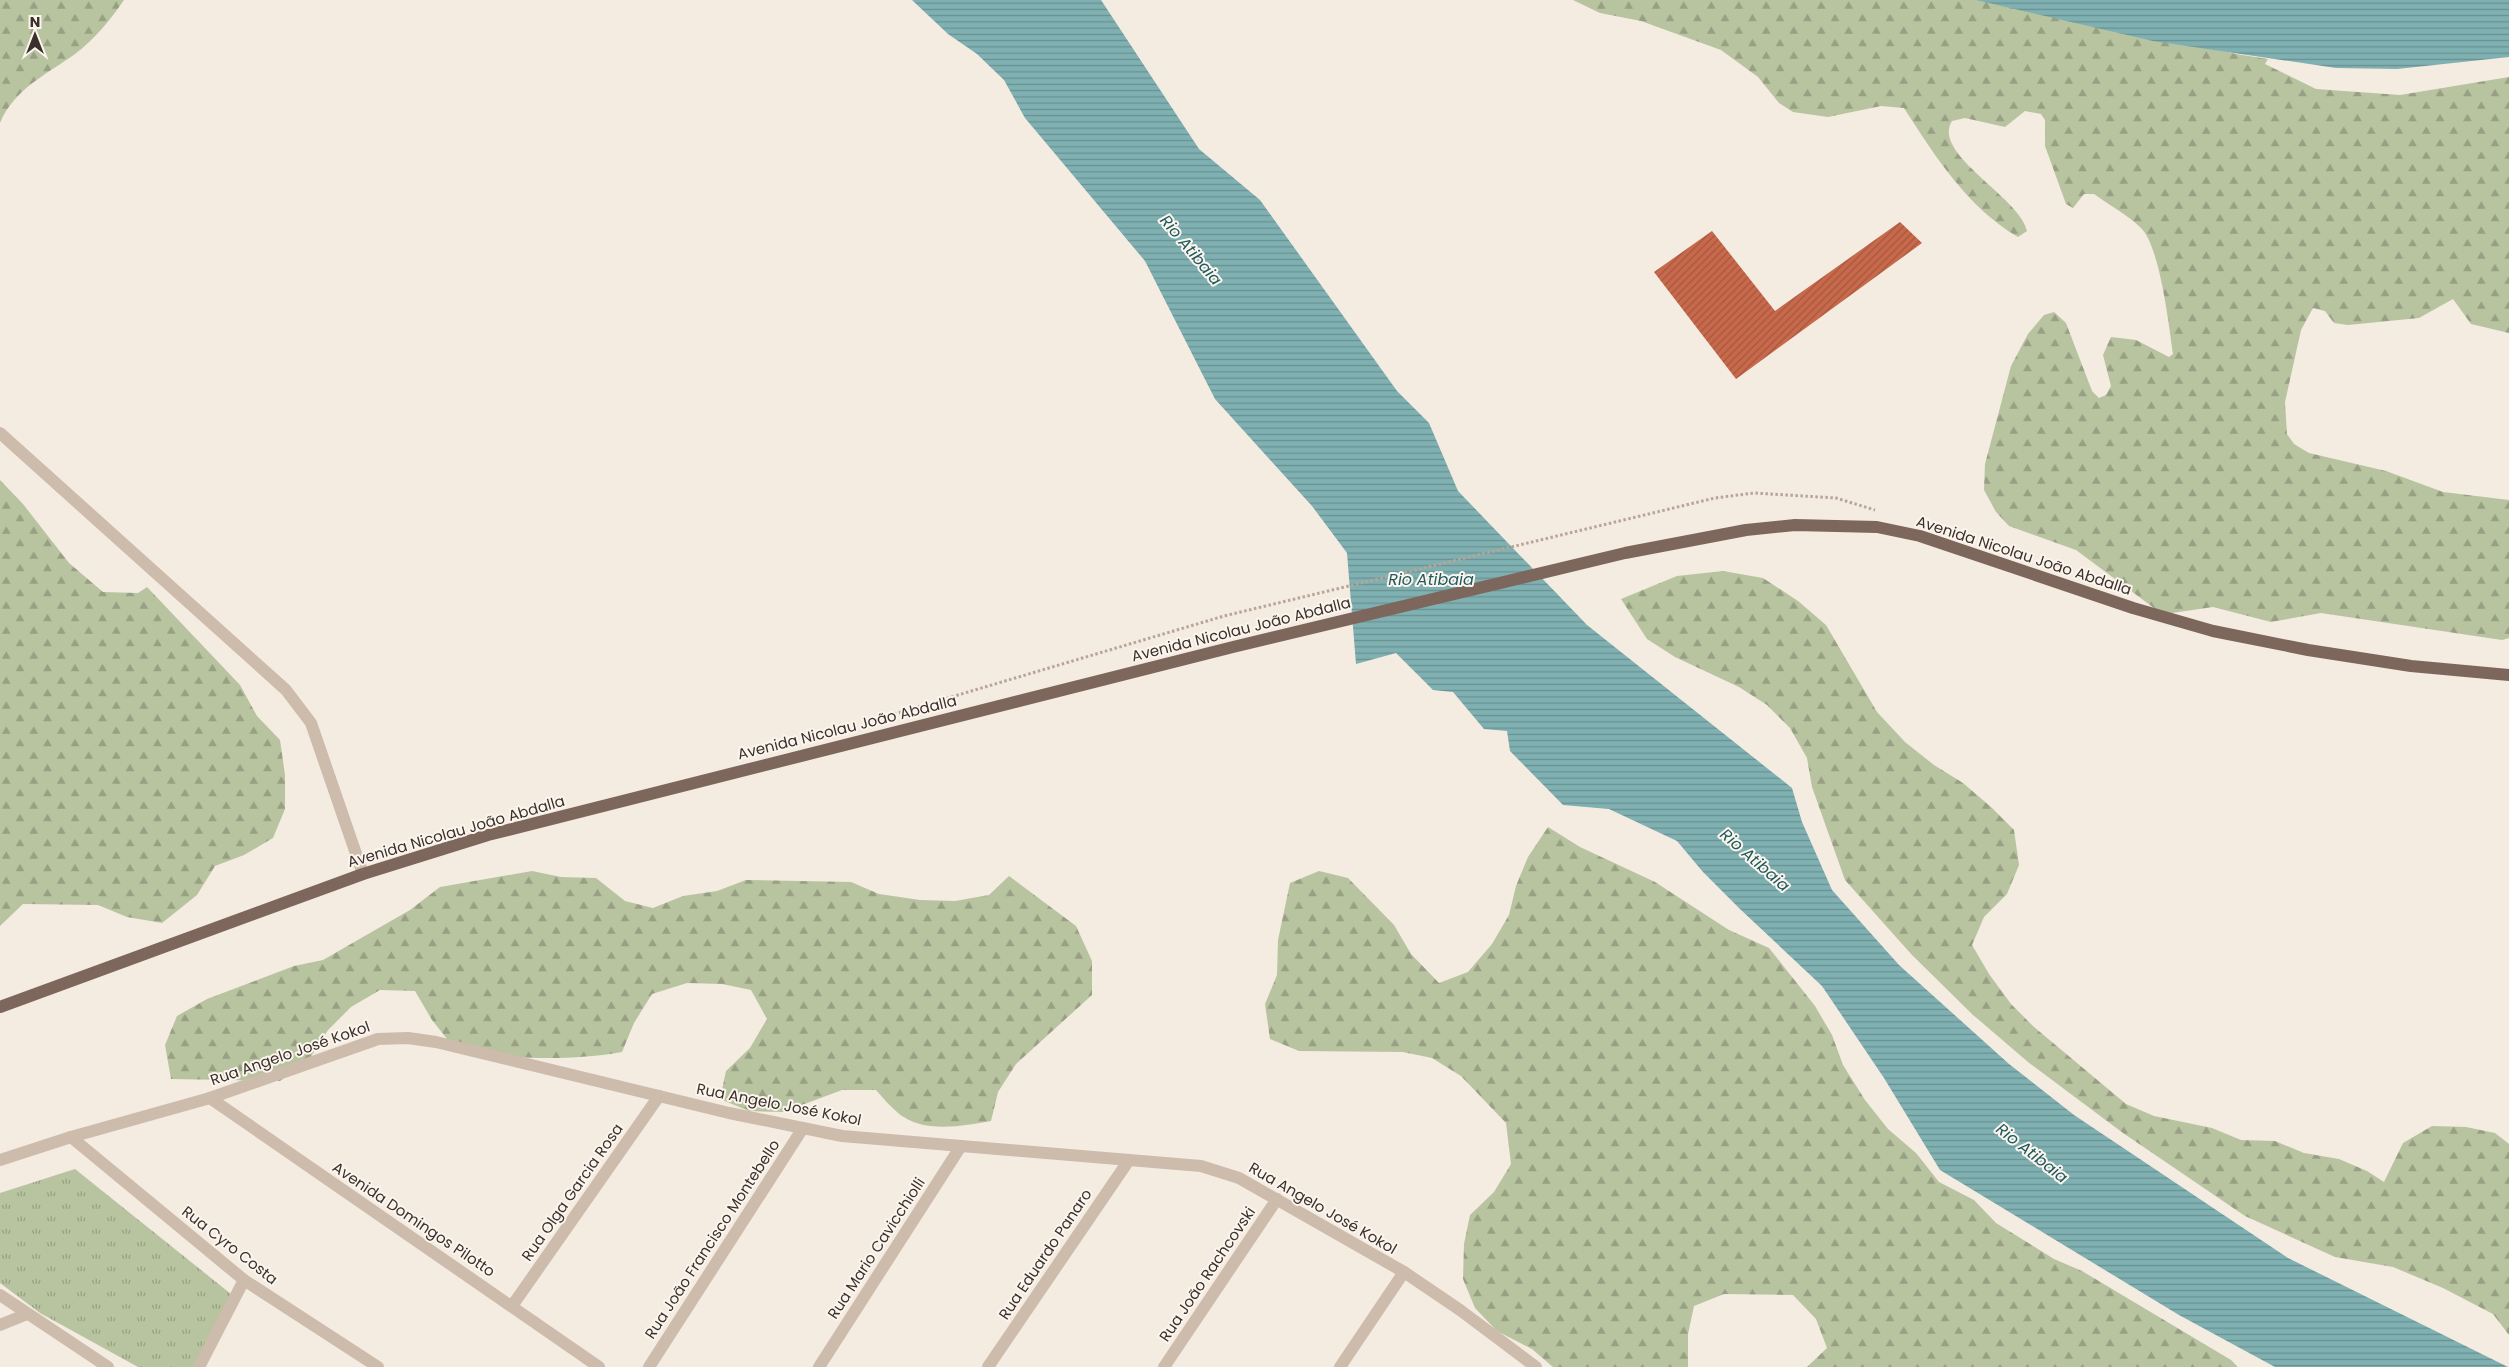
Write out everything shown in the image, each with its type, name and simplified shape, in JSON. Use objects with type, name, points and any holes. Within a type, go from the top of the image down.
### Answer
[{"type":"main road","name":"Avenida Nicolau João Abdalla","points":[[0,1007],[364,874],[488,835],[1234,647],[1625,553],[1766,528],[1795,525],[1877,527],[1920,536],[2133,608],[2213,631],[2308,650],[2383,662],[2509,675]]},
{"type":"street","points":[[0,432],[286,690],[311,723],[364,874]]},
{"type":"street","name":"Rua Angelo José Kokol","points":[[0,1160],[71,1137],[210,1098],[378,1039],[408,1038],[436,1042],[659,1096],[842,1136],[1201,1166],[1239,1178],[1404,1272],[1460,1310],[1520,1362],[1536,1367]]},
{"type":"street","name":"Rua Olga Garcia Rosa","points":[[512,1306],[659,1096]]},
{"type":"street","name":"Avenida Domingos Pilotto","points":[[210,1098],[599,1367]]},
{"type":"street","name":"Rua João Francisco Montebello","points":[[649,1367],[803,1128]]},
{"type":"street","name":"Rua Cyro Costa","points":[[71,1137],[244,1280],[378,1367]]},
{"type":"street","name":"Rua Mario Cavicchiolli","points":[[819,1367],[961,1146]]},
{"type":"street","name":"Rua Eduardo Panaro","points":[[988,1367],[1129,1160]]},
{"type":"street","name":"Rua João Rachcovski","points":[[1164,1367],[1277,1200]]},
{"type":"street","points":[[1340,1367],[1404,1272]]},
{"type":"street","points":[[199,1367],[244,1280]]},
{"type":"street","points":[[0,1294],[108,1367]]},
{"type":"street","points":[[0,1325],[27,1314]]},
{"type":"path","points":[[1224,616],[1616,520]]},
{"type":"green space","points":[[0,0],[124,0],[108,22],[89,42],[22,92],[6,111],[0,123]]},
{"type":"green space","points":[[1573,0],[2008,0],[2236,54],[2268,59],[2265,64],[2316,89],[2400,95],[2509,77],[2509,333],[2471,324],[2453,299],[2419,318],[2348,325],[2334,323],[2325,311],[2313,308],[2301,330],[2285,402],[2287,434],[2294,444],[2309,453],[2386,471],[2443,492],[2509,500],[2509,638],[2502,640],[2321,613],[2271,622],[2213,607],[2172,613],[2158,611],[2076,550],[2009,526],[1996,512],[1984,490],[1985,464],[2011,366],[2028,334],[2044,315],[2054,312],[2066,323],[2092,391],[2099,398],[2106,395],[2111,386],[2103,355],[2111,337],[2136,340],[2169,357],[2173,354],[2163,288],[2148,237],[2141,228],[2094,194],[2084,194],[2073,208],[2066,204],[2045,146],[2045,120],[2041,114],[2025,111],[2005,127],[1965,118],[1952,121],[1949,134],[1954,147],[1965,161],[2021,218],[2027,231],[2018,237],[2000,225],[1968,196],[1940,162],[1904,108],[1881,106],[1828,117],[1793,112],[1779,103],[1758,77],[1721,50],[1641,21],[1600,13]]},
{"type":"green space","points":[[0,480],[23,504],[69,563],[103,592],[138,593],[147,587],[240,685],[257,716],[280,740],[285,775],[285,809],[273,838],[244,855],[215,866],[197,895],[162,923],[127,917],[98,905],[23,904],[0,926]]},
{"type":"green space","points":[[1723,571],[1763,578],[1798,601],[1826,625],[1877,712],[1905,742],[1934,765],[1963,783],[2014,830],[2019,865],[2007,894],[1984,917],[1972,945],[1989,974],[2011,1004],[2034,1027],[2126,1104],[2154,1116],[2212,1128],[2241,1140],[2275,1141],[2304,1153],[2339,1159],[2367,1171],[2384,1182],[2403,1143],[2432,1126],[2466,1127],[2495,1133],[2509,1144],[2509,1335],[2493,1314],[2443,1288],[2393,1267],[2335,1257],[2245,1216],[2123,1133],[2028,1062],[1972,1014],[1912,955],[1845,880],[1812,787],[1807,758],[1790,728],[1767,705],[1739,687],[1675,657],[1647,639],[1621,599],[1677,576]]},
{"type":"green space","points":[[1548,827],[1580,847],[1655,882],[1729,930],[1769,948],[1815,1006],[1832,1035],[1843,1065],[1865,1100],[1888,1129],[1916,1153],[1939,1182],[1974,1200],[1996,1223],[2054,1259],[2082,1271],[2231,1360],[2238,1367],[1807,1367],[1827,1348],[1816,1319],[1793,1295],[1724,1294],[1694,1306],[1688,1334],[1688,1367],[1553,1367],[1532,1349],[1497,1331],[1475,1308],[1463,1279],[1464,1244],[1470,1215],[1494,1192],[1511,1164],[1506,1123],[1461,1076],[1432,1058],[1403,1052],[1299,1051],[1270,1039],[1265,1004],[1277,975],[1278,940],[1290,883],[1319,871],[1348,878],[1394,925],[1411,954],[1439,983],[1468,972],[1492,944],[1509,915],[1516,886],[1528,857]]},
{"type":"green space","points":[[532,871],[561,877],[596,878],[625,901],[653,908],[683,896],[717,891],[746,880],[851,882],[879,894],[920,900],[955,901],[989,895],[1009,876],[1076,926],[1092,961],[1092,995],[1016,1064],[998,1092],[991,1121],[968,1125],[931,1126],[908,1120],[898,1113],[876,1090],[842,1090],[783,1112],[749,1111],[720,1099],[726,1071],[750,1048],[767,1019],[751,990],[722,984],[687,983],[652,994],[634,1023],[622,1052],[560,1058],[516,1057],[455,1049],[432,1020],[415,991],[380,990],[351,1007],[328,1030],[310,1058],[280,1081],[171,1079],[165,1045],[177,1016],[207,999],[294,966],[323,960],[410,910],[440,887]]},
{"type":"green space","points":[[75,1169],[231,1294],[194,1367],[138,1367],[40,1313],[0,1283],[0,1193]]},
{"type":"water","name":"Rio Atibaia","points":[[912,0],[1101,0],[1199,149],[1260,200],[1397,391],[1429,423],[1458,491],[1587,625],[1792,788],[1802,822],[1832,890],[1899,965],[2009,1064],[2074,1115],[2288,1258],[2508,1367],[2275,1367],[2179,1315],[1940,1170],[1884,1078],[1822,986],[1703,872],[1677,841],[1609,809],[1563,805],[1510,751],[1507,731],[1484,729],[1453,692],[1433,690],[1396,653],[1356,664],[1347,553],[1312,506],[1215,399],[1145,261],[1025,118],[1004,80],[977,54],[948,34]]},
{"type":"water","points":[[1976,0],[2509,0],[2509,57],[2397,69],[2336,68],[2153,41]]},
{"type":"building","points":[[1900,222],[1922,243],[1736,379],[1654,272],[1712,231],[1775,311]]}]
